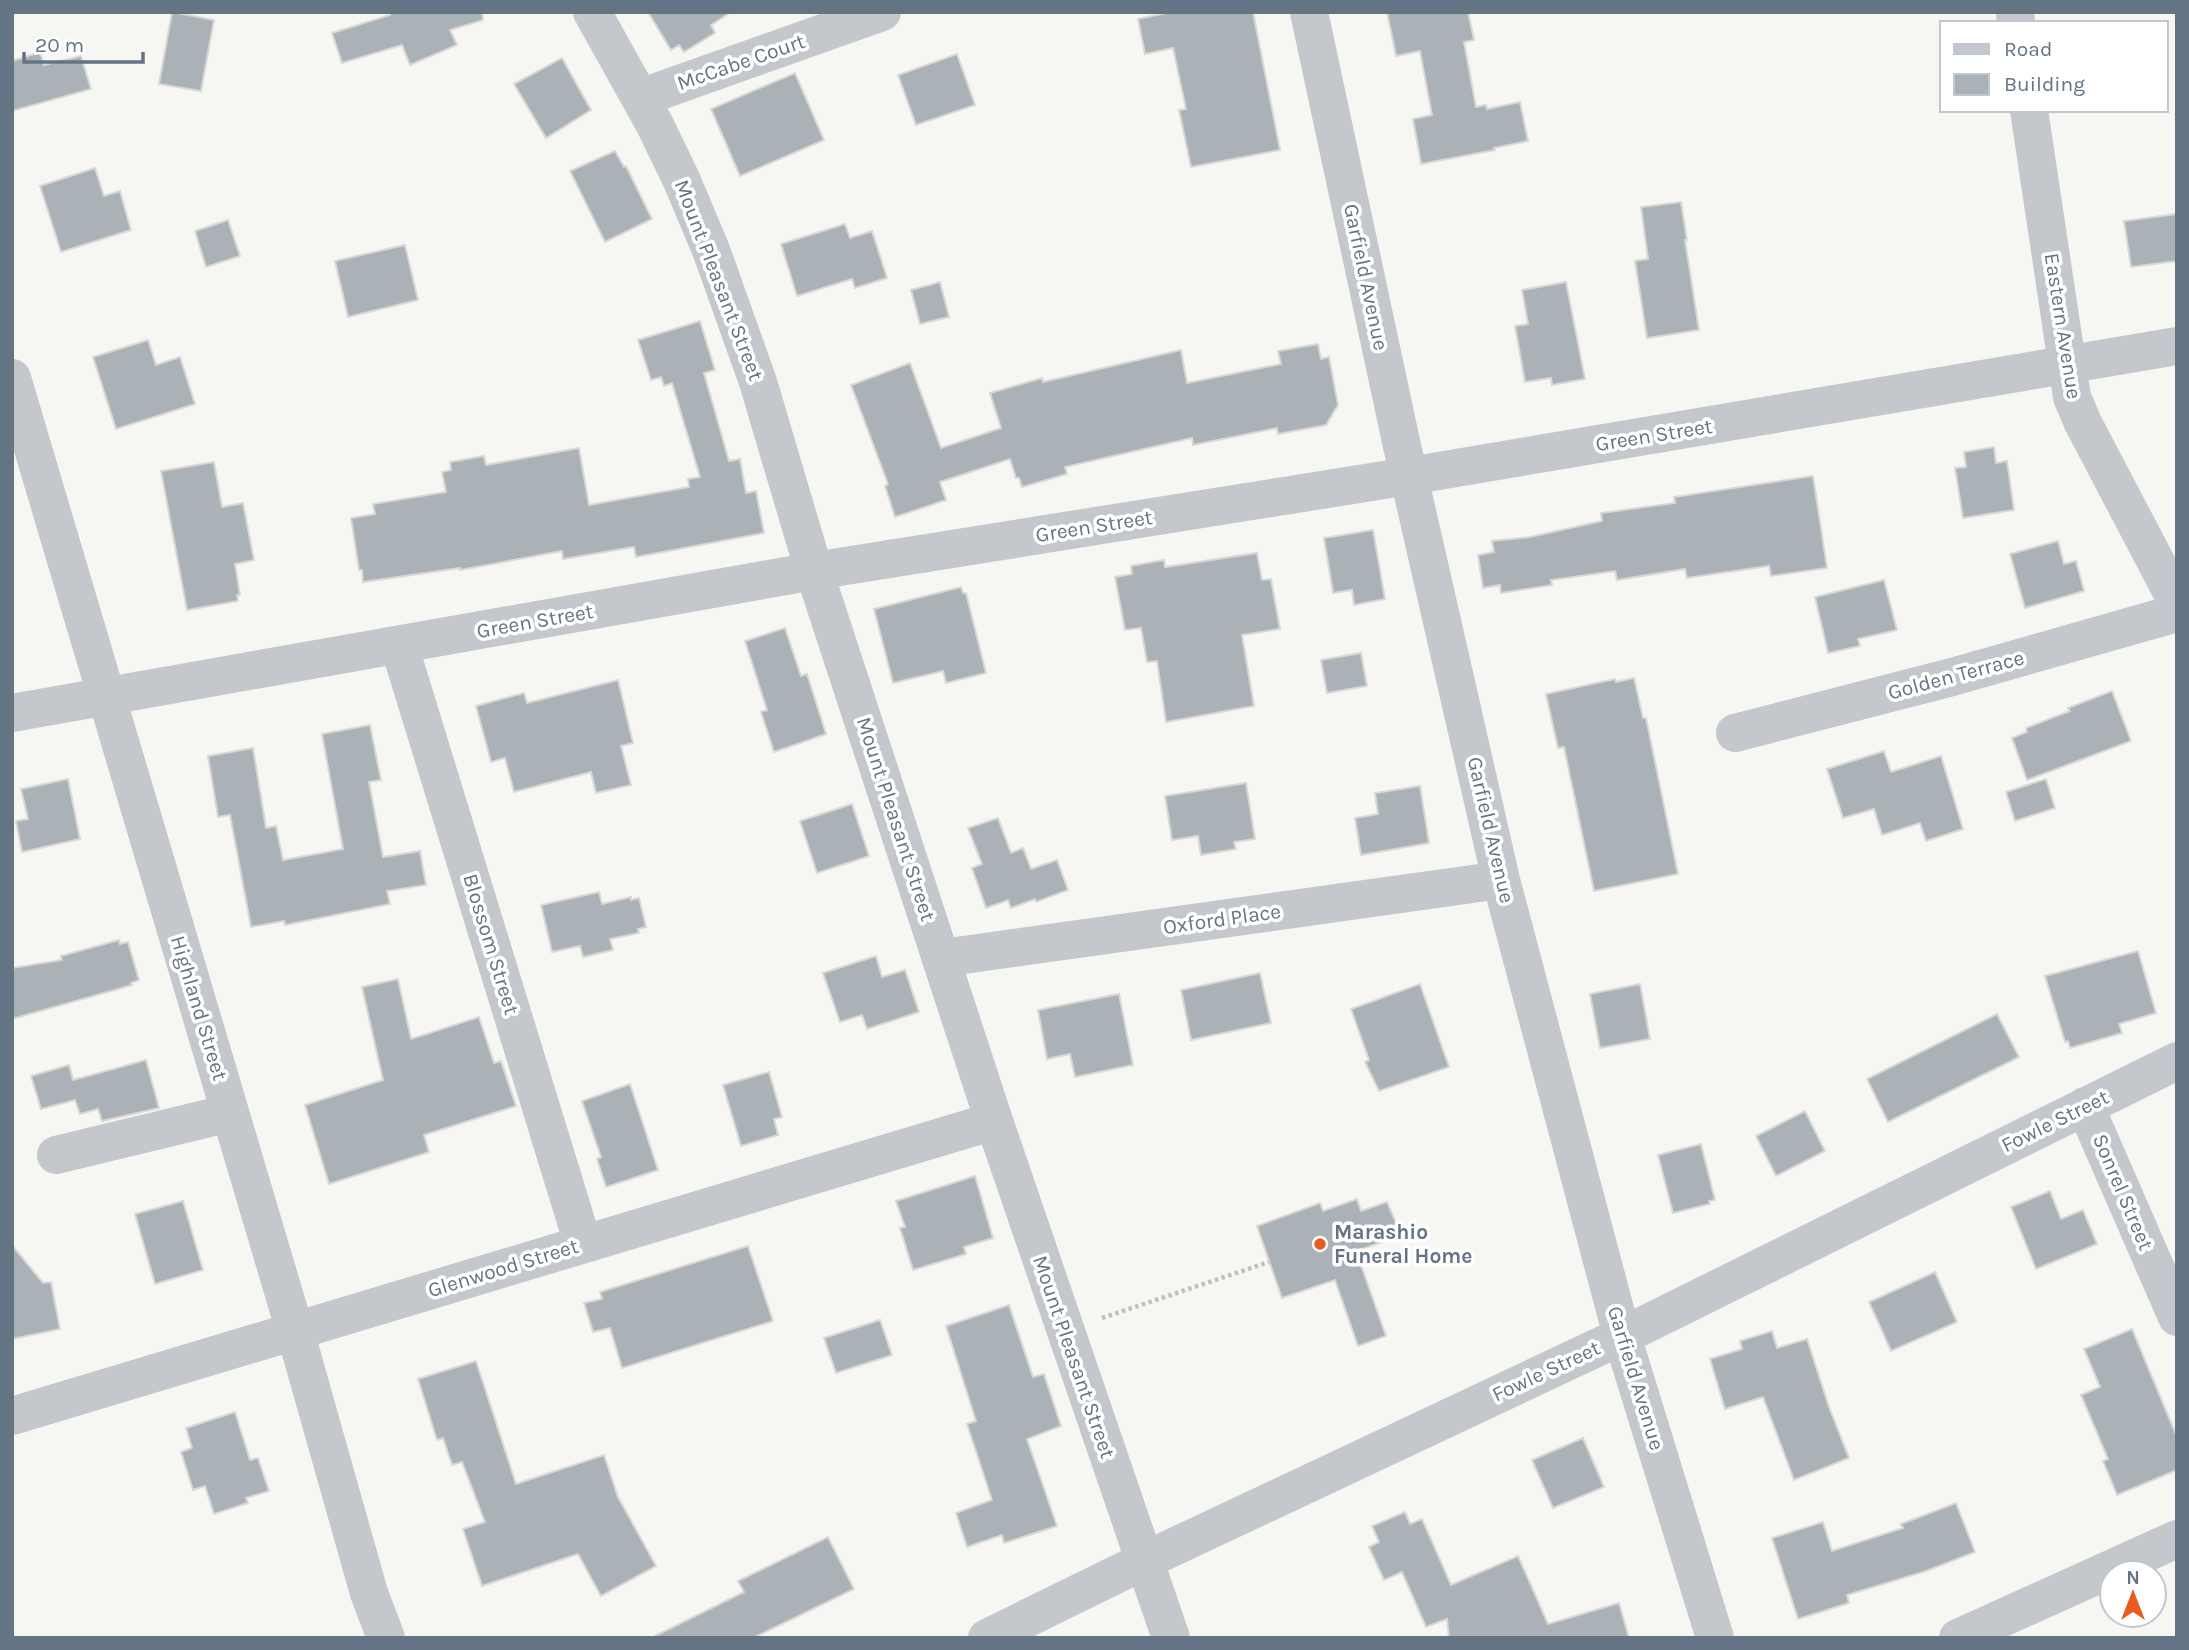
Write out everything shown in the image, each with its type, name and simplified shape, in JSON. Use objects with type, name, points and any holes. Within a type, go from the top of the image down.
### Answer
[{"type":"street","name":"Mount Pleasant Street","points":[[592,12],[682,181],[711,250],[758,382],[814,571],[994,1121],[1171,1638]]},
{"type":"street","name":"McCabe Court","points":[[640,98],[882,12]]},
{"type":"street","name":"Garfield Avenue","points":[[1309,12],[1409,476],[1501,880],[1622,1336],[1714,1638]]},
{"type":"street","name":"Eastern Avenue","points":[[2029,112],[2072,397],[2177,602]]},
{"type":"street","name":"Green Street","points":[[12,713],[814,571],[1409,476],[2177,346]]},
{"type":"street","name":"Highland Street","points":[[12,378],[295,1331],[369,1593],[386,1638]]},
{"type":"street","name":"Golden Terrace","points":[[1735,733],[1952,677],[2177,613]]},
{"type":"street","name":"Blossom Street","points":[[399,645],[583,1244]]},
{"type":"street","name":"Oxford Place","points":[[942,958],[1501,880]]},
{"type":"street","name":"Fowle Street","points":[[987,1638],[1146,1560],[1622,1336],[2177,1061]]},
{"type":"street","name":"Sonrel Street","points":[[2085,1106],[2177,1317]]},
{"type":"street","points":[[57,1155],[230,1113]]},
{"type":"street","name":"Glenwood Street","points":[[12,1416],[994,1121]]},
{"type":"street","points":[[1958,1638],[2177,1539]]},
{"type":"path","points":[[1064,1331],[1269,1262]]},
{"type":"building","points":[[172,12],[214,20],[201,91],[159,84]]},
{"type":"building","points":[[388,12],[482,12],[483,20],[450,30],[457,45],[410,65],[402,45],[342,63],[332,33],[390,15]]},
{"type":"building","points":[[648,12],[731,12],[711,25],[715,33],[684,52],[679,45],[671,50]]},
{"type":"building","points":[[1171,12],[1253,12],[1280,150],[1191,167],[1179,110],[1186,109],[1173,48],[1145,54],[1138,19]]},
{"type":"building","points":[[1387,12],[1468,12],[1474,40],[1464,42],[1476,107],[1486,105],[1487,109],[1520,102],[1528,141],[1421,164],[1413,119],[1432,115],[1420,51],[1396,56]]},
{"type":"building","points":[[40,52],[44,65],[81,56],[91,89],[12,111],[12,61]]},
{"type":"building","points":[[957,54],[975,105],[916,125],[898,75]]},
{"type":"building","points":[[562,58],[591,110],[546,138],[514,84]]},
{"type":"building","points":[[795,73],[824,140],[740,176],[711,109]]},
{"type":"building","points":[[615,151],[624,167],[626,166],[652,219],[605,242],[570,171]]},
{"type":"building","points":[[95,168],[104,196],[120,191],[131,230],[61,252],[40,186]]},
{"type":"building","points":[[1681,202],[1699,330],[1647,338],[1635,261],[1648,259],[1641,207]]},
{"type":"building","points":[[2177,214],[2177,261],[2131,267],[2124,221]]},
{"type":"building","points":[[228,220],[240,256],[206,267],[195,231]]},
{"type":"building","points":[[845,224],[850,238],[872,231],[887,278],[855,288],[852,279],[797,296],[781,244]]},
{"type":"building","points":[[405,245],[418,300],[348,317],[335,261]]},
{"type":"building","points":[[940,282],[949,317],[920,324],[911,290]]},
{"type":"building","points":[[1566,282],[1585,379],[1552,385],[1551,378],[1525,382],[1515,326],[1528,324],[1522,290]]},
{"type":"building","points":[[700,321],[715,370],[704,373],[729,461],[740,459],[746,493],[756,491],[764,533],[636,557],[634,547],[563,559],[562,551],[460,570],[363,582],[351,518],[375,514],[373,504],[446,492],[442,472],[451,470],[450,462],[484,456],[486,465],[579,448],[589,505],[689,487],[688,479],[700,477],[672,383],[664,386],[661,377],[651,380],[638,340]]},
{"type":"building","points":[[148,340],[156,365],[180,357],[195,404],[116,429],[93,357]]},
{"type":"building","points":[[1318,344],[1321,359],[1329,357],[1338,405],[1326,425],[1278,434],[1277,428],[1193,445],[1192,438],[1065,467],[1067,474],[1022,487],[1010,459],[940,482],[946,500],[895,517],[885,486],[888,484],[851,385],[910,363],[941,448],[1001,428],[990,393],[1042,378],[1043,382],[1181,350],[1187,383],[1281,364],[1278,351]]},
{"type":"building","points":[[1994,447],[1996,463],[2007,461],[2014,510],[1963,518],[1955,468],[1966,467],[1964,452]]},
{"type":"building","points":[[214,462],[222,507],[243,503],[254,560],[235,564],[240,595],[237,595],[238,601],[187,610],[161,471]]},
{"type":"building","points":[[1813,476],[1827,568],[1771,576],[1769,566],[1687,578],[1685,569],[1617,580],[1615,571],[1551,580],[1552,585],[1501,593],[1500,585],[1483,588],[1478,555],[1494,552],[1492,541],[1530,537],[1602,521],[1601,513],[1675,503],[1674,497]]},
{"type":"building","points":[[1373,530],[1385,599],[1354,605],[1352,590],[1333,593],[1324,538]]},
{"type":"building","points":[[2058,541],[2064,564],[2076,561],[2084,591],[2025,608],[2010,554]]},
{"type":"building","points":[[1257,553],[1262,580],[1271,579],[1280,629],[1242,635],[1254,706],[1166,722],[1157,661],[1147,662],[1141,628],[1125,630],[1115,577],[1132,574],[1131,566],[1164,560],[1165,567]]},
{"type":"building","points":[[1884,580],[1897,630],[1858,639],[1860,646],[1828,653],[1815,597]]},
{"type":"building","points":[[961,587],[963,593],[966,593],[986,673],[946,683],[943,671],[893,683],[874,609]]},
{"type":"building","points":[[785,628],[801,676],[807,674],[826,734],[774,752],[761,712],[767,710],[745,641]]},
{"type":"building","points":[[1361,653],[1367,686],[1327,693],[1321,660]]},
{"type":"building","points":[[1634,678],[1643,718],[1646,718],[1678,874],[1594,891],[1564,747],[1558,748],[1546,694],[1615,679],[1616,682]]},
{"type":"building","points":[[618,680],[633,743],[621,746],[631,785],[596,793],[591,772],[514,792],[505,758],[491,762],[476,706],[524,693],[527,703]]},
{"type":"building","points":[[2112,691],[2131,741],[2027,780],[2012,738],[2027,732],[2026,728],[2070,711],[2068,708]]},
{"type":"building","points":[[370,725],[381,780],[369,782],[383,857],[420,851],[426,885],[387,891],[390,904],[285,925],[284,921],[251,927],[230,815],[218,817],[208,756],[253,748],[266,828],[276,826],[283,860],[343,849],[322,734]]},
{"type":"building","points":[[1884,751],[1891,772],[1941,756],[1963,829],[1926,841],[1920,823],[1882,835],[1874,809],[1843,818],[1827,769]]},
{"type":"building","points":[[68,779],[80,839],[22,852],[16,821],[28,819],[21,789]]},
{"type":"building","points":[[2046,779],[2055,808],[2015,821],[2006,792]]},
{"type":"building","points":[[1246,783],[1255,839],[1234,842],[1236,849],[1201,855],[1198,836],[1172,840],[1165,796]]},
{"type":"building","points":[[1420,786],[1429,843],[1361,855],[1355,818],[1378,814],[1375,793]]},
{"type":"building","points":[[852,804],[869,856],[817,873],[800,821]]},
{"type":"building","points":[[998,818],[1011,853],[1023,848],[1031,869],[1057,860],[1068,890],[1011,908],[1008,900],[986,908],[972,868],[982,864],[968,828]]},
{"type":"building","points":[[599,892],[602,904],[631,897],[631,900],[639,898],[646,927],[638,929],[639,933],[610,939],[613,950],[583,957],[580,946],[552,952],[541,905]]},
{"type":"building","points":[[119,940],[120,944],[128,942],[139,980],[131,983],[132,985],[12,1019],[12,968],[62,960],[61,956]]},
{"type":"building","points":[[2138,951],[2156,1013],[2119,1024],[2122,1033],[2070,1048],[2068,1041],[2065,1042],[2045,976]]},
{"type":"building","points":[[876,956],[882,977],[905,970],[919,1012],[867,1029],[862,1015],[840,1022],[823,973]]},
{"type":"building","points":[[1260,973],[1271,1023],[1191,1040],[1181,990]]},
{"type":"building","points":[[398,979],[411,1039],[479,1017],[494,1063],[501,1061],[516,1106],[424,1135],[429,1152],[329,1184],[305,1105],[383,1080],[362,987]]},
{"type":"building","points":[[1420,984],[1449,1067],[1379,1091],[1365,1062],[1369,1060],[1351,1009]]},
{"type":"building","points":[[1640,984],[1650,1039],[1600,1048],[1590,994]]},
{"type":"building","points":[[1119,994],[1133,1065],[1075,1077],[1070,1054],[1047,1059],[1038,1010]]},
{"type":"building","points":[[1997,1014],[2019,1057],[1888,1122],[1867,1079]]},
{"type":"building","points":[[146,1060],[159,1108],[102,1121],[98,1109],[80,1114],[75,1100],[41,1109],[31,1076],[69,1065],[73,1080]]},
{"type":"building","points":[[769,1072],[782,1117],[774,1119],[778,1135],[741,1146],[723,1085]]},
{"type":"building","points":[[630,1084],[658,1170],[606,1187],[597,1159],[601,1157],[582,1101]]},
{"type":"building","points":[[1805,1111],[1825,1151],[1776,1176],[1756,1136]]},
{"type":"building","points":[[1701,1144],[1715,1200],[1709,1201],[1710,1204],[1673,1213],[1658,1155]]},
{"type":"building","points":[[975,1176],[993,1238],[964,1247],[966,1254],[913,1270],[900,1228],[905,1227],[896,1201]]},
{"type":"building","points":[[2050,1191],[2061,1219],[2083,1210],[2097,1244],[2036,1269],[2011,1207]]},
{"type":"building","name":"Marashio Funeral Home","points":[[1357,1199],[1361,1211],[1387,1202],[1400,1232],[1400,1236],[1356,1251],[1386,1336],[1358,1346],[1335,1280],[1282,1298],[1257,1226],[1320,1203],[1323,1211]]},
{"type":"building","points":[[183,1201],[203,1270],[155,1284],[135,1214]]},
{"type":"building","points":[[12,1245],[43,1283],[51,1282],[60,1329],[12,1339]]},
{"type":"building","points":[[748,1246],[773,1321],[622,1368],[610,1328],[593,1332],[584,1303],[602,1299],[600,1292]]},
{"type":"building","points":[[1935,1272],[1957,1322],[1891,1351],[1869,1302]]},
{"type":"building","points":[[1009,1305],[1033,1377],[1044,1374],[1061,1426],[1027,1439],[1057,1526],[1004,1543],[1002,1535],[967,1547],[956,1513],[992,1500],[967,1424],[976,1421],[946,1326]]},
{"type":"building","points":[[880,1320],[892,1355],[836,1373],[824,1338]]},
{"type":"building","points":[[2132,1329],[2177,1437],[2177,1470],[2117,1495],[2103,1461],[2108,1459],[2081,1395],[2100,1387],[2084,1349]]},
{"type":"building","points":[[1772,1331],[1777,1348],[1807,1339],[1849,1458],[1794,1480],[1763,1397],[1725,1409],[1710,1359],[1742,1349],[1740,1341]]},
{"type":"building","points":[[476,1361],[516,1484],[604,1455],[618,1497],[656,1566],[601,1596],[578,1554],[482,1586],[463,1529],[485,1522],[462,1462],[452,1465],[443,1438],[437,1440],[418,1379]]},
{"type":"building","points":[[235,1412],[250,1460],[258,1458],[269,1491],[246,1498],[248,1503],[214,1514],[205,1486],[193,1490],[181,1452],[192,1448],[186,1428]]},
{"type":"building","points":[[1583,1438],[1604,1487],[1553,1508],[1532,1460]]},
{"type":"building","points":[[1956,1503],[1975,1552],[1926,1571],[1847,1595],[1849,1603],[1798,1619],[1772,1538],[1823,1522],[1832,1551],[1903,1528],[1901,1524]]},
{"type":"building","points":[[1405,1512],[1410,1524],[1422,1519],[1451,1585],[1518,1556],[1548,1624],[1619,1603],[1629,1638],[1449,1638],[1447,1619],[1426,1627],[1402,1572],[1384,1580],[1369,1547],[1379,1542],[1372,1526]]},
{"type":"building","points":[[828,1537],[854,1589],[753,1638],[651,1638],[744,1592],[738,1581]]},
{"type":"place","name":"Marashio Funeral Home","points":[[1320,1244]]}]
